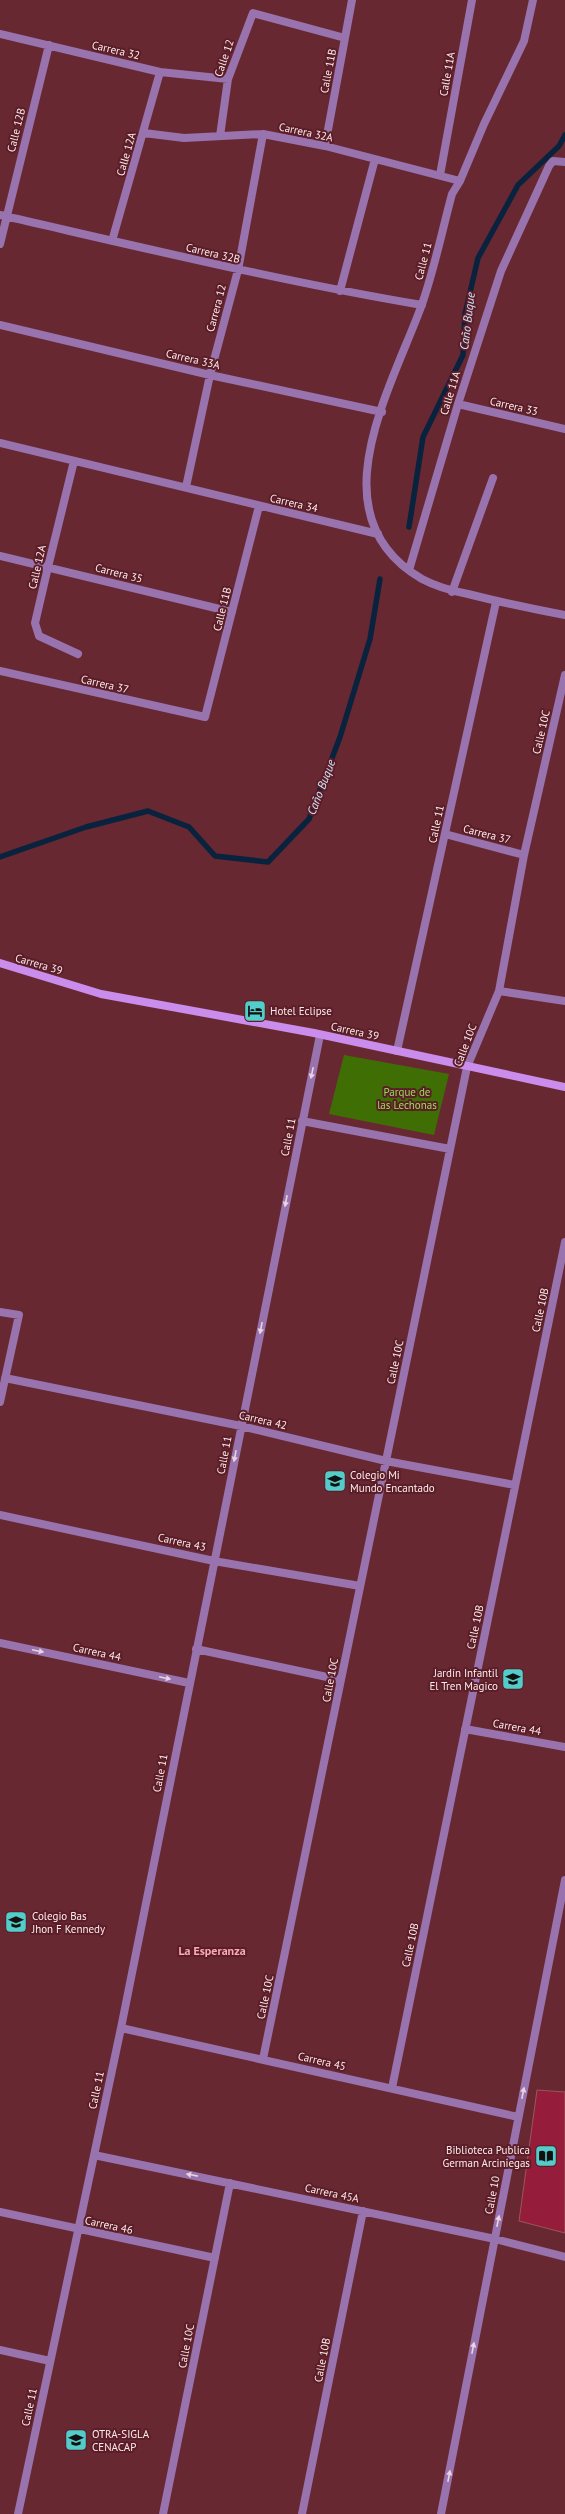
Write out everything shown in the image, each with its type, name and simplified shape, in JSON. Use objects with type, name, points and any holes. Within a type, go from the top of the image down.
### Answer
[{"type":"street","name":"Calle 11B","points":[[325,146],[352,0]]},
{"type":"street","name":"Calle 11A","points":[[440,175],[472,0]]},
{"type":"street","name":"Calle 11","points":[[378,534],[368,504],[366,472],[370,441],[422,305],[452,194],[460,181],[484,124],[524,41],[533,0]]},
{"type":"street","name":"Calle 12","points":[[220,136],[228,79],[252,13],[345,38]]},
{"type":"street","name":"Carrera 32","points":[[0,34],[160,72],[228,79]]},
{"type":"street","name":"Calle 12B","points":[[0,244],[3,216],[49,45]]},
{"type":"street","name":"Calle 12A","points":[[112,242],[160,72]]},
{"type":"street","name":"Carrera 32A","points":[[144,133],[184,138],[263,134],[325,146],[460,181]]},
{"type":"street","name":"Carrera 12","points":[[186,487],[210,375],[238,270],[263,134]]},
{"type":"street","points":[[340,291],[375,159]]},
{"type":"street","name":"Calle 11A","points":[[409,570],[458,404],[501,271],[549,166],[553,162],[565,162]]},
{"type":"street","name":"Carrera 32B","points":[[3,216],[238,270],[340,291],[422,305]]},
{"type":"street","name":"Carrera 33A","points":[[0,325],[210,375],[382,412]]},
{"type":"street","name":"Carrera 33","points":[[458,404],[565,429]]},
{"type":"street","name":"Carrera 34","points":[[0,443],[378,534]]},
{"type":"street","name":"Calle 12A","points":[[74,461],[35,623],[40,636],[78,654]]},
{"type":"street","points":[[452,592],[493,478]]},
{"type":"street","name":"Calle 11B","points":[[205,718],[259,506]]},
{"type":"street","points":[[378,534],[386,547],[409,570],[432,584],[452,592],[565,615]]},
{"type":"street","name":"Carrera 35","points":[[0,556],[232,612]]},
{"type":"street","name":"Calle 11","points":[[397,1052],[496,602]]},
{"type":"street","name":"Carrera 37","points":[[0,671],[205,718]]},
{"type":"street","name":"Calle 10C","points":[[263,2059],[467,1068],[499,991],[524,855],[565,675]]},
{"type":"street","name":"Carrera 37","points":[[445,834],[524,855]]},
{"type":"street","name":"Carrera 39","points":[[2,966],[101,994],[320,1035],[467,1068],[565,1087]]},
{"type":"street","points":[[499,991],[565,1001]]},
{"type":"street","name":"Calle 11","points":[[18,2514],[121,2028],[320,1035]]},
{"type":"street","points":[[302,1121],[450,1149]]},
{"type":"street","name":"Calle 10B","points":[[392,2088],[565,1242]]},
{"type":"street","points":[[0,1312],[19,1315],[0,1402]]},
{"type":"street","name":"Carrera 42","points":[[5,1378],[241,1426],[386,1461],[515,1485]]},
{"type":"street","name":"Carrera 43","points":[[0,1515],[214,1560],[360,1586]]},
{"type":"street","name":"Carrera 44","points":[[0,1643],[189,1683]]},
{"type":"street","points":[[196,1649],[341,1680]]},
{"type":"street","name":"Carrera 44","points":[[465,1729],[565,1747]]},
{"type":"street","name":"Calle 10","points":[[441,2514],[565,1880]]},
{"type":"street","name":"Carrera 45","points":[[121,2028],[518,2117]]},
{"type":"street","name":"Carrera 45A","points":[[94,2155],[495,2239],[565,2257]]},
{"type":"street","name":"Calle 10C","points":[[164,2514],[230,2183]]},
{"type":"street","name":"Calle 10B","points":[[302,2514],[363,2211]]},
{"type":"street","name":"Carrera 46","points":[[0,2212],[78,2230],[215,2258]]},
{"type":"street","points":[[0,2350],[50,2361]]},
{"type":"green space","name":"Parque de las Lechonas","points":[[344,1055],[449,1074],[434,1135],[329,1114]]},
{"type":"building","name":"Biblioteca Publica German Arciniegas","points":[[537,2090],[565,2092],[565,2233],[519,2221]]},
{"type":"waterway","name":"Caño Buque","points":[[409,527],[423,437],[463,355],[465,314],[478,258],[518,185],[559,146],[565,135]]},
{"type":"waterway","name":"Caño Buque","points":[[0,857],[86,827],[148,811],[189,827],[215,856],[268,862],[309,819],[340,737],[370,639],[380,579]]},
{"type":"place","name":"Hotel Eclipse","points":[[255,1011]]},
{"type":"place","name":"Colegio Mi Mundo Encantado","points":[[335,1481]]},
{"type":"place","name":"Jardín Infantil El Tren Magico","points":[[513,1679]]},
{"type":"place","name":"Colegio Bas Jhon F Kennedy","points":[[16,1922]]},
{"type":"place","name":"Biblioteca Publica German Arciniegas","points":[[546,2156]]},
{"type":"place","name":"OTRA-SIGLA CENACAP","points":[[76,2440]]},
{"type":"district","name":"La Esperanza","points":[[212,1950]]}]
